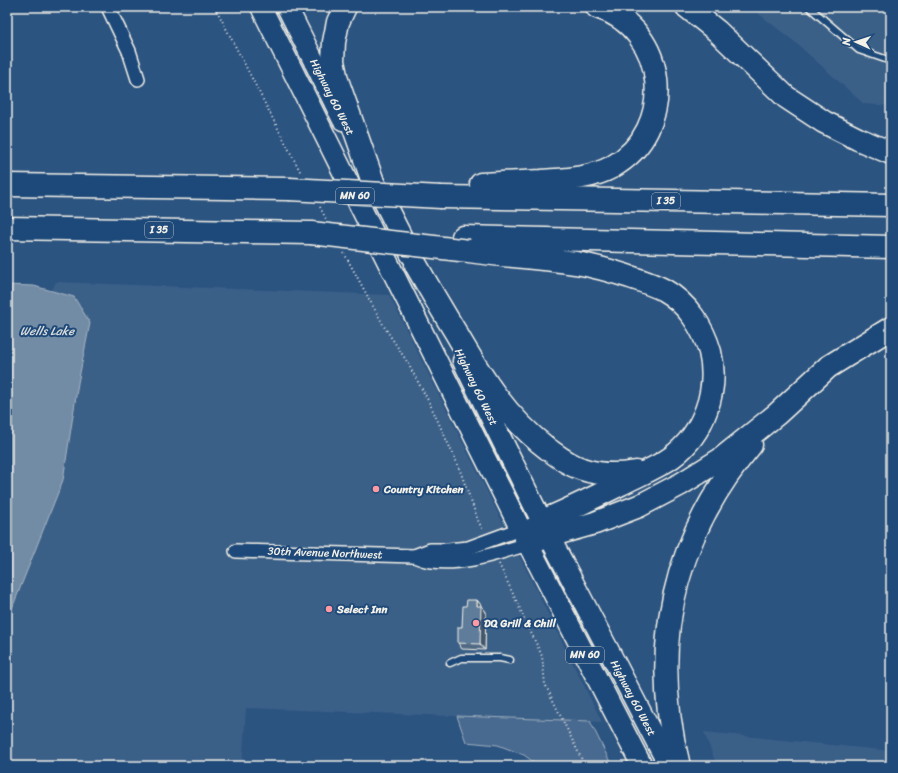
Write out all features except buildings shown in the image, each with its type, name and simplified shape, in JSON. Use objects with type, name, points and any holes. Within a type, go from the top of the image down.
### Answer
[{"type":"highway","points":[[345,7],[338,22],[335,35],[333,61],[337,80],[372,179]]},
{"type":"highway","points":[[7,185],[296,182],[439,191],[595,175],[612,167],[628,156],[641,140],[650,123],[656,105],[657,85],[654,66],[647,48],[636,32],[622,19],[596,7]]},
{"type":"highway","points":[[688,7],[717,31],[786,97],[824,122],[891,153]]},
{"type":"highway","name":"I 35","points":[[439,191],[891,205]]},
{"type":"highway","name":"I 35","points":[[7,228],[320,229]]},
{"type":"highway","points":[[320,229],[466,244],[607,270],[664,290],[681,303],[696,320],[706,339],[712,361],[713,383],[709,404],[700,423],[688,442],[672,456],[612,489],[545,529],[524,537]]},
{"type":"highway","points":[[466,244],[891,247]]},
{"type":"highway","points":[[416,265],[480,374],[497,400],[518,423],[541,444],[565,462],[582,469],[600,473],[630,473],[653,467]]},
{"type":"highway","points":[[545,529],[594,523],[639,506],[681,484],[720,459],[777,414],[828,367],[891,328]]},
{"type":"highway","points":[[679,766],[670,718],[666,658],[668,628],[674,594],[688,548],[707,507],[741,457],[777,414]]},
{"type":"main road","name":"Highway 60 West","points":[[261,7],[524,537],[642,766]]},
{"type":"main road","name":"Highway 60 West","points":[[287,7],[416,265],[545,529],[669,766]]},
{"type":"street","points":[[108,7],[129,51],[138,79]]},
{"type":"street","name":"30th Avenue Northwest","points":[[414,556],[430,550],[468,548],[489,541],[524,537]]},
{"type":"street","name":"30th Avenue Northwest","points":[[236,551],[414,556],[430,561],[450,562],[469,560],[494,554],[524,537]]},
{"type":"lane","points":[[809,7],[859,50],[891,62]]},
{"type":"lane","points":[[450,663],[461,658],[500,658],[510,660]]},
{"type":"path","points":[[215,7],[296,182]]},
{"type":"path","points":[[317,203],[320,229]]},
{"type":"path","points":[[343,252],[385,328],[406,360],[429,402],[458,465],[479,523],[489,541]]},
{"type":"path","points":[[494,554],[542,656],[545,684],[584,766]]},
{"type":"shaded area","points":[[750,7],[891,7],[891,106],[864,104],[795,42]]},
{"type":"shaded area","points":[[56,282],[389,295],[602,722],[246,708],[242,766],[7,766],[7,382]]},
{"type":"shaded area","points":[[457,716],[590,721],[612,766],[539,766],[524,755],[498,745],[466,742]]},
{"type":"shaded area","points":[[704,732],[891,751],[891,766],[717,766]]},
{"type":"water","name":"Wells Lake","points":[[7,285],[34,286],[74,297],[90,323],[78,383],[63,480],[7,621]]},
{"type":"place","name":"Country Kitchen","points":[[376,489]]},
{"type":"place","name":"Select Inn","points":[[329,609]]},
{"type":"place","name":"DQ Grill & Chill","points":[[476,623]]}]
